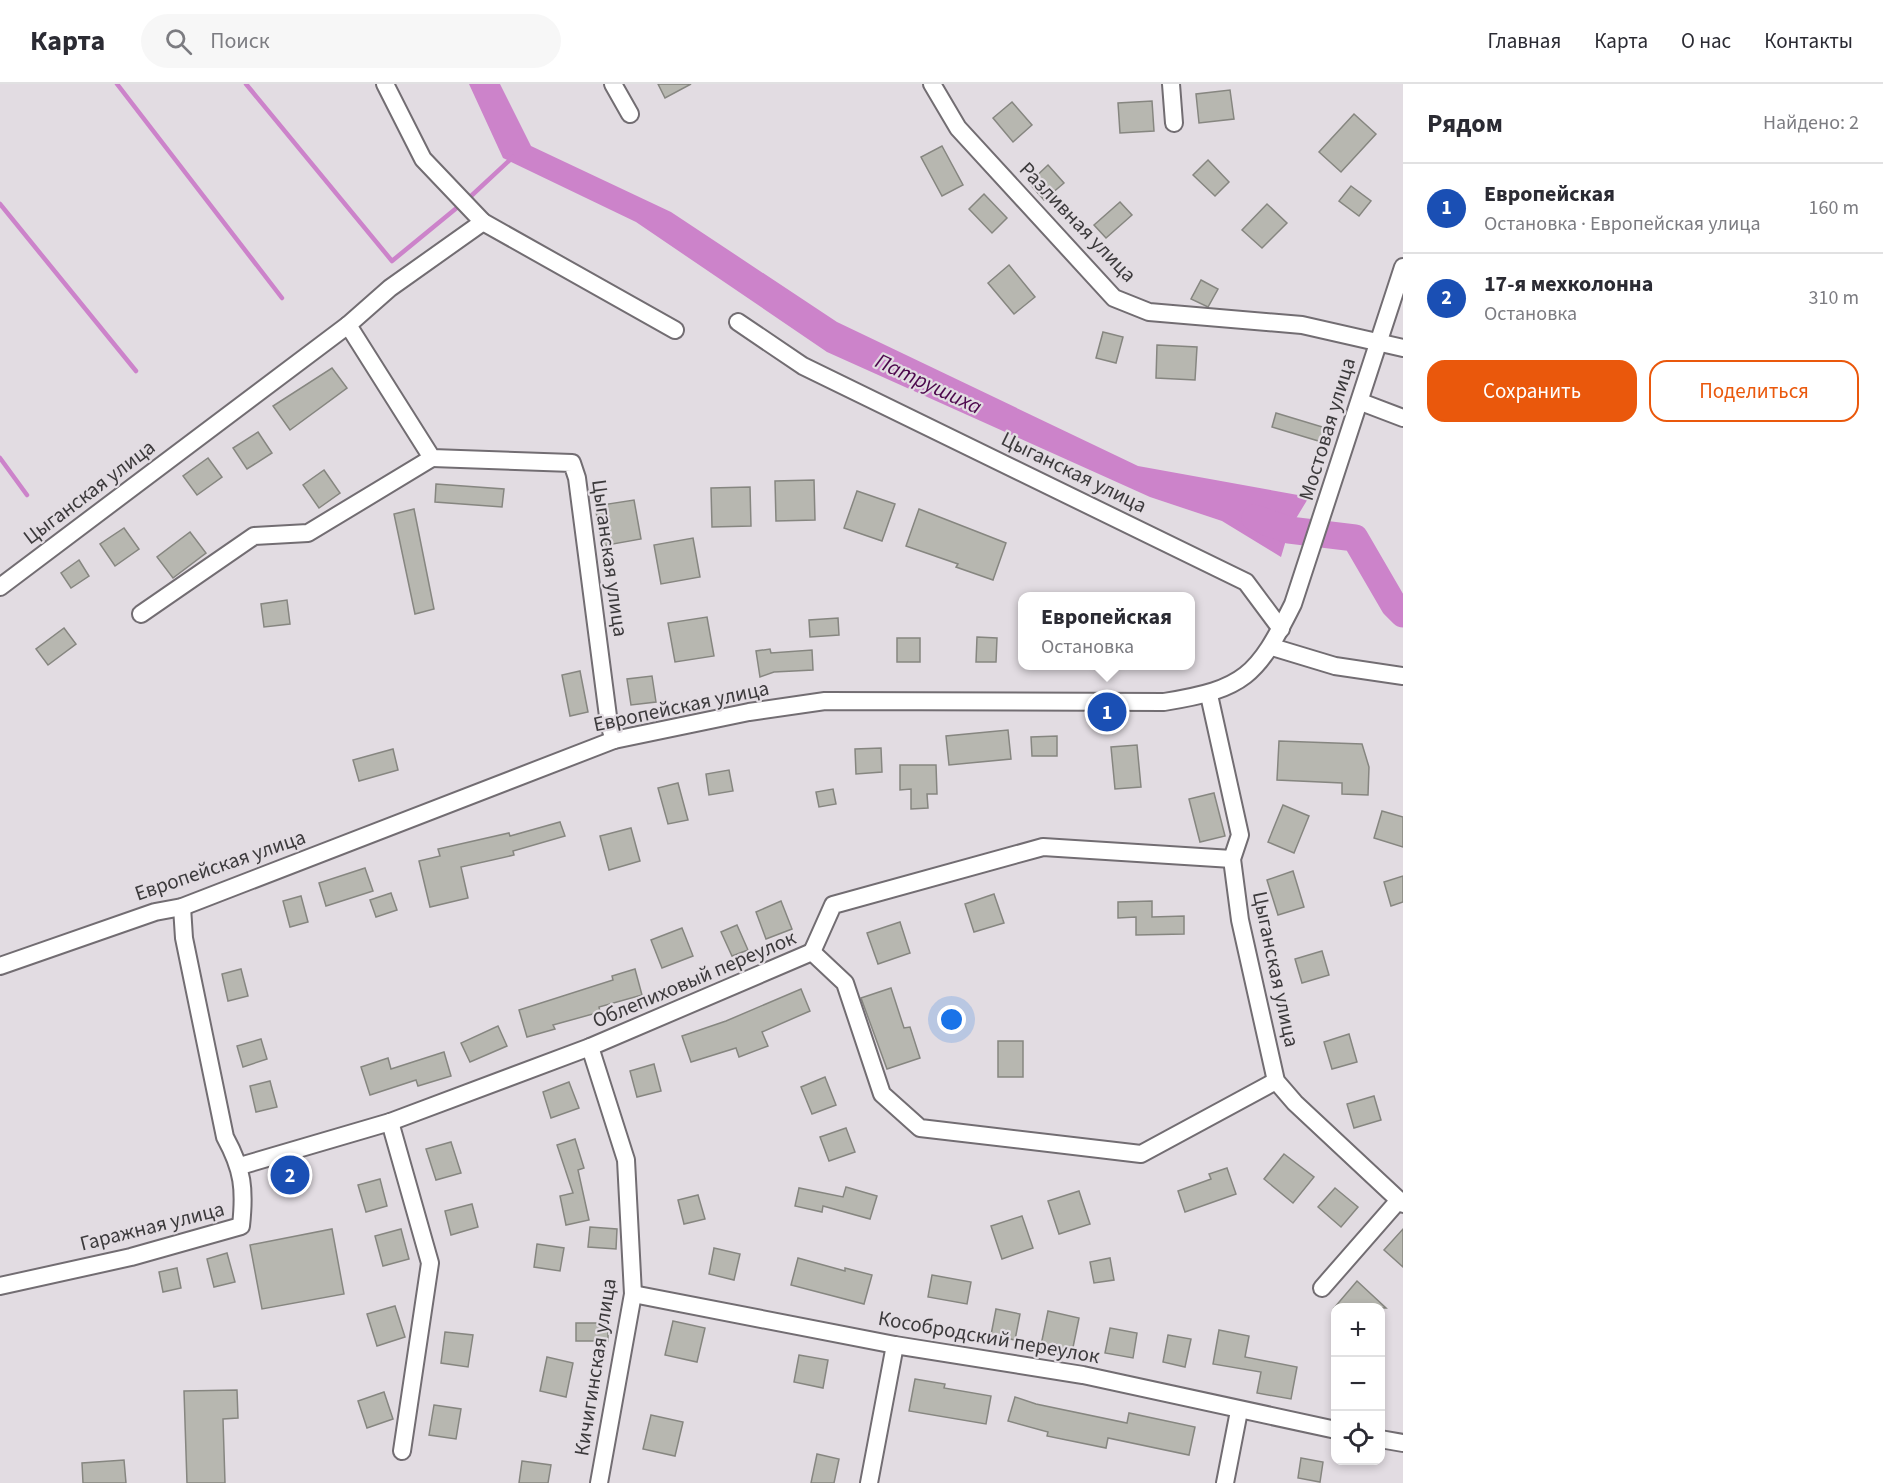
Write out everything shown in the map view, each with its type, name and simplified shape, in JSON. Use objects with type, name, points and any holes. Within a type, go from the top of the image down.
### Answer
[{"type":"street","points":[[385,84],[423,159],[483,222],[675,330]]},
{"type":"street","points":[[613,84],[630,114]]},
{"type":"street","name":"Разливная улица","points":[[932,84],[957,128],[1114,298],[1149,312],[1302,325],[1403,348]]},
{"type":"street","points":[[1171,84],[1174,123]]},
{"type":"street","name":"Цыганская улица","points":[[0,587],[348,325],[390,288],[483,222]]},
{"type":"street","name":"Мостовая улица","points":[[1293,604],[1330,498],[1361,402],[1377,341],[1403,267]]},
{"type":"street","name":"Цыганская улица","points":[[738,322],[803,366],[1246,582],[1281,629]]},
{"type":"street","points":[[141,614],[254,536],[308,533],[432,458],[348,325]]},
{"type":"street","points":[[1361,402],[1403,418]]},
{"type":"street","name":"Цыганская улица","points":[[432,458],[572,463],[577,478],[609,724],[614,740]]},
{"type":"street","name":"Европейская улица","points":[[0,966],[155,912],[182,907],[614,740],[749,712],[825,700],[956,700],[1106,704],[1164,702],[1209,695],[1246,677],[1272,647],[1293,604]]},
{"type":"street","points":[[1272,647],[1335,666],[1403,676]]},
{"type":"street","name":"Цыганская улица","points":[[1209,695],[1240,835],[1232,859],[1240,920],[1276,1081],[1295,1102],[1401,1202]]},
{"type":"street","points":[[812,952],[833,905],[1043,847],[1232,859]]},
{"type":"street","name":"Гаражная улица","points":[[0,1286],[131,1257],[241,1227],[244,1204],[240,1166],[225,1137],[184,938],[182,907]]},
{"type":"street","name":"Облепиховый переулок","points":[[240,1166],[390,1122],[590,1047],[812,952],[845,983],[882,1094],[920,1128],[1141,1154],[1276,1081]]},
{"type":"street","name":"Кичигинская улица","points":[[590,1047],[626,1160],[633,1294],[599,1483]]},
{"type":"street","points":[[390,1122],[430,1263],[402,1450]]},
{"type":"street","points":[[1322,1288],[1401,1202]]},
{"type":"street","name":"Кособродский переулок","points":[[633,1294],[895,1345],[1083,1375],[1239,1411],[1331,1429]]},
{"type":"street","points":[[869,1483],[895,1345]]},
{"type":"street","points":[[1225,1483],[1239,1411]]},
{"type":"street","points":[[1385,1440],[1403,1443]]},
{"type":"water","points":[[469,84],[500,84],[531,146],[671,212],[837,322],[1138,466],[1309,497],[1289,530],[1281,557],[1222,521],[1150,497],[827,352],[636,222],[503,158]]},
{"type":"building","points":[[658,84],[691,84],[665,98]]},
{"type":"building","points":[[1230,90],[1234,119],[1199,123],[1196,94]]},
{"type":"building","points":[[1152,101],[1154,131],[1120,133],[1118,103]]},
{"type":"building","points":[[1012,102],[1032,125],[1013,142],[993,118]]},
{"type":"building","points":[[1354,114],[1376,134],[1341,172],[1319,152]]},
{"type":"building","points":[[942,146],[963,185],[942,196],[921,157]]},
{"type":"building","points":[[1208,160],[1229,182],[1215,196],[1193,175]]},
{"type":"building","points":[[1048,165],[1064,183],[1044,200],[1029,183]]},
{"type":"building","points":[[1351,186],[1371,201],[1359,216],[1339,201]]},
{"type":"building","points":[[984,194],[1007,218],[992,233],[969,209]]},
{"type":"building","points":[[1120,202],[1132,215],[1106,238],[1094,225]]},
{"type":"building","points":[[1267,204],[1287,223],[1262,248],[1242,230]]},
{"type":"building","points":[[1009,265],[1035,297],[1014,314],[988,283]]},
{"type":"building","points":[[1201,280],[1218,289],[1208,307],[1191,299]]},
{"type":"building","points":[[1103,332],[1123,337],[1116,363],[1096,358]]},
{"type":"building","points":[[1157,345],[1197,347],[1195,380],[1156,378]]},
{"type":"building","points":[[332,368],[347,388],[290,430],[273,406]]},
{"type":"building","points":[[1276,413],[1329,429],[1325,443],[1272,427]]},
{"type":"building","points":[[258,432],[272,453],[247,469],[233,448]]},
{"type":"building","points":[[208,458],[222,477],[197,495],[183,476]]},
{"type":"building","points":[[324,470],[340,493],[319,508],[303,485]]},
{"type":"building","points":[[814,480],[815,520],[776,521],[775,481]]},
{"type":"building","points":[[436,484],[504,489],[502,507],[435,502]]},
{"type":"building","points":[[750,487],[751,526],[712,527],[711,488]]},
{"type":"building","points":[[857,491],[895,504],[882,541],[844,528]]},
{"type":"building","points":[[634,500],[641,539],[602,546],[595,506]]},
{"type":"building","points":[[414,509],[434,609],[415,614],[394,514]]},
{"type":"building","points":[[919,509],[1006,543],[993,580],[956,567],[958,564],[906,546]]},
{"type":"building","points":[[124,528],[139,549],[115,566],[100,544]]},
{"type":"building","points":[[190,532],[206,553],[173,578],[157,557]]},
{"type":"building","points":[[693,538],[700,577],[661,584],[654,545]]},
{"type":"building","points":[[79,560],[89,576],[71,588],[61,573]]},
{"type":"building","points":[[287,600],[290,624],[264,627],[261,604]]},
{"type":"building","points":[[707,617],[714,656],[675,662],[668,623]]},
{"type":"building","points":[[838,618],[839,635],[810,637],[809,620]]},
{"type":"building","points":[[64,628],[76,644],[48,665],[36,649]]},
{"type":"building","points":[[977,637],[997,638],[996,662],[976,662]]},
{"type":"building","points":[[897,638],[920,638],[920,662],[897,662]]},
{"type":"building","points":[[770,649],[771,653],[812,650],[813,670],[774,672],[760,677],[756,651]]},
{"type":"building","points":[[580,671],[588,712],[570,716],[562,675]]},
{"type":"building","points":[[652,676],[656,702],[631,705],[627,679]]},
{"type":"building","points":[[1008,730],[1011,759],[949,765],[946,736]]},
{"type":"building","points":[[1057,736],[1057,756],[1032,756],[1031,737]]},
{"type":"building","points":[[1279,741],[1362,744],[1369,767],[1368,795],[1342,794],[1342,783],[1277,780]]},
{"type":"building","points":[[1137,745],[1141,787],[1115,789],[1111,747]]},
{"type":"building","points":[[881,748],[882,772],[856,774],[855,749]]},
{"type":"building","points":[[393,749],[398,770],[359,781],[353,760]]},
{"type":"building","points":[[900,765],[936,765],[937,794],[927,794],[928,808],[911,809],[911,789],[900,790]]},
{"type":"building","points":[[729,770],[733,791],[709,795],[706,774]]},
{"type":"building","points":[[678,783],[688,820],[668,824],[658,788]]},
{"type":"building","points":[[833,789],[836,804],[819,807],[816,792]]},
{"type":"building","points":[[1214,793],[1225,836],[1200,842],[1189,799]]},
{"type":"building","points":[[1283,805],[1309,816],[1294,853],[1268,842]]},
{"type":"building","points":[[1382,811],[1403,817],[1403,847],[1374,838]]},
{"type":"building","points":[[560,822],[565,836],[513,851],[514,855],[461,867],[468,898],[430,907],[419,861],[440,856],[438,849],[509,833],[510,836]]},
{"type":"building","points":[[631,828],[640,861],[609,870],[600,836]]},
{"type":"building","points":[[365,868],[373,891],[326,906],[319,883]]},
{"type":"building","points":[[1293,871],[1304,907],[1278,915],[1267,880]]},
{"type":"building","points":[[1403,876],[1403,902],[1391,906],[1384,882]]},
{"type":"building","points":[[391,893],[397,910],[376,917],[370,900]]},
{"type":"building","points":[[994,894],[1004,923],[974,932],[965,904]]},
{"type":"building","points":[[301,896],[308,922],[290,927],[283,901]]},
{"type":"building","points":[[781,901],[792,929],[766,939],[756,912]]},
{"type":"building","points":[[1152,901],[1152,917],[1184,916],[1184,934],[1136,935],[1136,917],[1118,918],[1118,902]]},
{"type":"building","points":[[900,922],[910,953],[878,964],[867,933]]},
{"type":"building","points":[[737,925],[748,950],[732,956],[721,932]]},
{"type":"building","points":[[682,928],[693,956],[662,968],[651,940]]},
{"type":"building","points":[[1322,951],[1329,975],[1302,983],[1295,959]]},
{"type":"building","points":[[241,969],[248,996],[228,1001],[222,974]]},
{"type":"building","points":[[635,969],[642,995],[599,1007],[600,1012],[553,1025],[555,1029],[527,1037],[519,1010],[613,980],[612,976]]},
{"type":"building","points":[[891,988],[904,1028],[910,1027],[920,1058],[887,1069],[861,998]]},
{"type":"building","points":[[801,989],[810,1011],[762,1032],[768,1046],[739,1057],[736,1048],[691,1062],[682,1036],[726,1021]]},
{"type":"building","points":[[498,1026],[507,1046],[470,1062],[461,1043]]},
{"type":"building","points":[[1349,1034],[1357,1062],[1332,1069],[1324,1042]]},
{"type":"building","points":[[261,1039],[267,1059],[243,1067],[237,1046]]},
{"type":"building","points":[[998,1041],[1023,1041],[1023,1077],[998,1077]]},
{"type":"building","points":[[444,1052],[451,1076],[418,1086],[416,1080],[370,1095],[361,1067],[388,1058],[391,1069]]},
{"type":"building","points":[[654,1064],[661,1091],[637,1097],[630,1071]]},
{"type":"building","points":[[825,1077],[836,1105],[812,1114],[801,1087]]},
{"type":"building","points":[[270,1081],[277,1107],[256,1112],[250,1086]]},
{"type":"building","points":[[569,1082],[579,1108],[551,1118],[543,1092]]},
{"type":"building","points":[[1374,1096],[1381,1120],[1354,1128],[1347,1104]]},
{"type":"building","points":[[846,1128],[855,1152],[829,1161],[820,1137]]},
{"type":"building","points":[[575,1139],[584,1168],[578,1170],[589,1220],[566,1225],[560,1196],[573,1193],[557,1145]]},
{"type":"building","points":[[451,1142],[461,1173],[436,1180],[426,1149]]},
{"type":"building","points":[[1284,1154],[1314,1177],[1293,1203],[1264,1179]]},
{"type":"building","points":[[1227,1168],[1236,1194],[1185,1212],[1178,1191],[1211,1179],[1209,1174]]},
{"type":"building","points":[[380,1179],[387,1206],[366,1212],[358,1185]]},
{"type":"building","points":[[846,1187],[877,1196],[870,1219],[823,1206],[822,1212],[795,1206],[799,1188],[843,1197]]},
{"type":"building","points":[[1335,1188],[1358,1207],[1341,1227],[1318,1207]]},
{"type":"building","points":[[1079,1191],[1090,1224],[1059,1234],[1048,1201]]},
{"type":"building","points":[[698,1195],[705,1219],[684,1224],[678,1200]]},
{"type":"building","points":[[472,1204],[478,1227],[451,1235],[445,1211]]},
{"type":"building","points":[[1022,1216],[1033,1248],[1002,1259],[991,1226]]},
{"type":"building","points":[[590,1227],[617,1229],[616,1249],[588,1247]]},
{"type":"building","points":[[332,1229],[344,1294],[262,1309],[250,1245]]},
{"type":"building","points":[[401,1229],[409,1259],[383,1266],[375,1236]]},
{"type":"building","points":[[1403,1229],[1403,1267],[1384,1250]]},
{"type":"building","points":[[537,1244],[564,1248],[560,1271],[534,1267]]},
{"type":"building","points":[[714,1248],[740,1254],[734,1280],[709,1274]]},
{"type":"building","points":[[227,1253],[235,1282],[214,1287],[207,1259]]},
{"type":"building","points":[[798,1258],[845,1271],[845,1268],[872,1275],[864,1304],[791,1285]]},
{"type":"building","points":[[1110,1258],[1114,1280],[1094,1283],[1090,1262]]},
{"type":"building","points":[[177,1268],[181,1288],[163,1292],[159,1272]]},
{"type":"building","points":[[932,1275],[971,1282],[967,1304],[928,1297]]},
{"type":"building","points":[[1357,1281],[1381,1303],[1338,1303]]},
{"type":"building","points":[[395,1306],[405,1337],[377,1346],[367,1314]]},
{"type":"building","points":[[996,1309],[1020,1314],[1015,1340],[991,1335]]},
{"type":"building","points":[[1048,1311],[1079,1318],[1071,1357],[1040,1350]]},
{"type":"building","points":[[673,1321],[705,1328],[697,1362],[665,1355]]},
{"type":"building","points":[[576,1323],[608,1323],[608,1341],[576,1341]]},
{"type":"building","points":[[1110,1328],[1137,1333],[1133,1358],[1105,1353]]},
{"type":"building","points":[[1219,1330],[1249,1336],[1245,1357],[1297,1367],[1291,1399],[1257,1393],[1261,1372],[1213,1364]]},
{"type":"building","points":[[445,1332],[473,1335],[468,1367],[441,1363]]},
{"type":"building","points":[[1168,1335],[1191,1339],[1185,1367],[1163,1362]]},
{"type":"building","points":[[799,1355],[828,1360],[823,1388],[794,1382]]},
{"type":"building","points":[[547,1357],[573,1363],[566,1397],[540,1391]]},
{"type":"building","points":[[915,1379],[945,1384],[944,1388],[991,1396],[986,1424],[909,1411]]},
{"type":"building","points":[[237,1390],[238,1418],[223,1419],[225,1483],[187,1483],[184,1391]]},
{"type":"building","points":[[384,1392],[393,1419],[367,1428],[358,1401]]},
{"type":"building","points":[[1015,1397],[1036,1404],[1127,1423],[1129,1413],[1195,1427],[1189,1455],[1108,1438],[1106,1448],[1047,1436],[1048,1432],[1008,1421]]},
{"type":"building","points":[[434,1405],[461,1409],[456,1439],[429,1435]]},
{"type":"building","points":[[651,1415],[683,1422],[675,1456],[643,1449]]},
{"type":"building","points":[[817,1454],[839,1459],[834,1483],[811,1483]]},
{"type":"building","points":[[1301,1458],[1323,1462],[1320,1482],[1298,1478]]},
{"type":"building","points":[[124,1460],[126,1483],[83,1483],[82,1463]]},
{"type":"building","points":[[522,1461],[551,1465],[548,1483],[519,1483]]},
{"type":"waterway","points":[[117,84],[282,298]]},
{"type":"waterway","points":[[246,84],[392,261],[470,197],[513,157]]},
{"type":"waterway","points":[[0,204],[136,371]]},
{"type":"waterway","points":[[0,458],[27,495]]},
{"type":"waterway","name":"Патрушиха","points":[[1255,518],[1289,530],[1355,538],[1394,605],[1403,614]]},
{"type":"place","name":"Европейская","points":[[1107,712]]},
{"type":"place","name":"17-я мехколонна","points":[[290,1175]]}]
